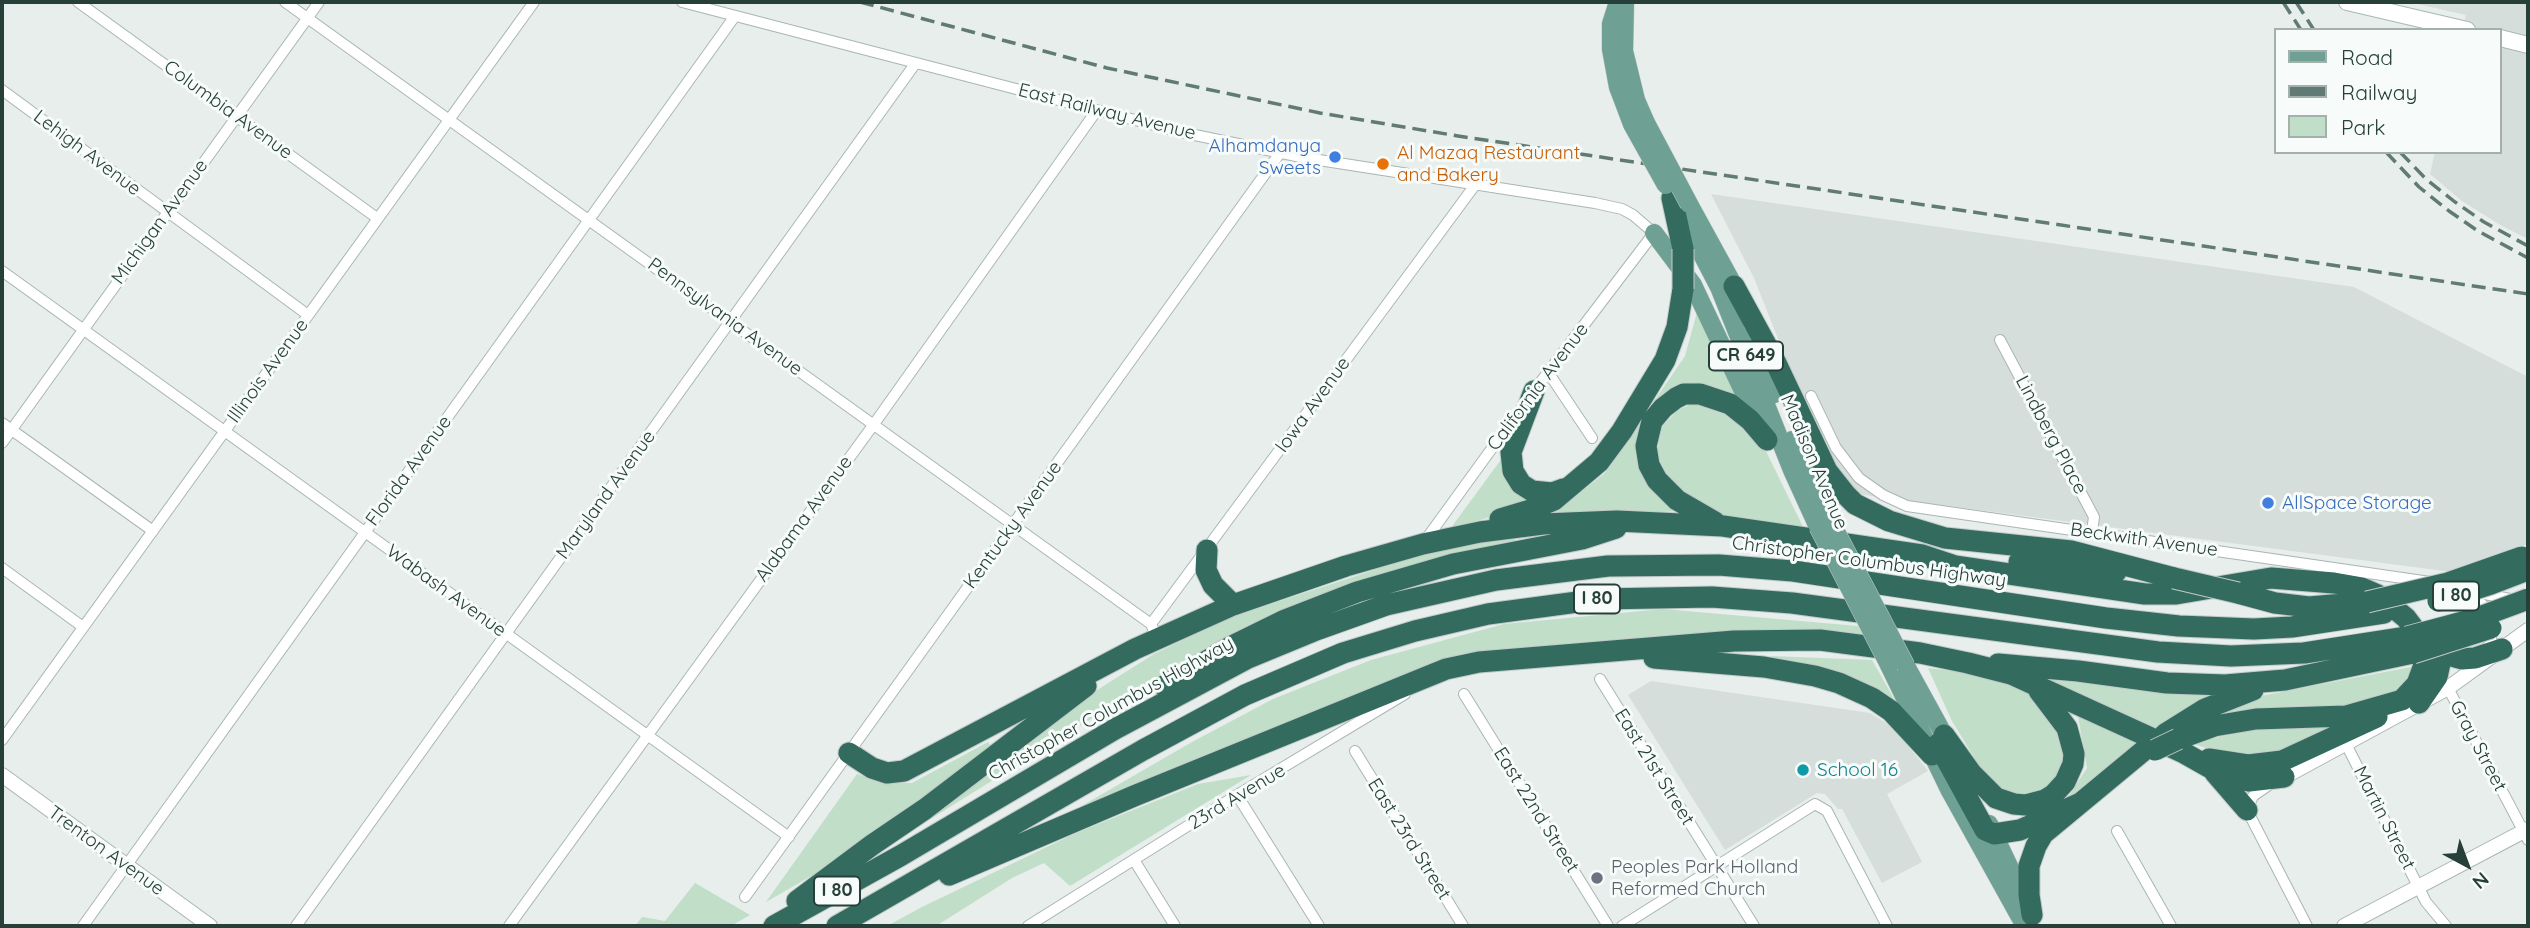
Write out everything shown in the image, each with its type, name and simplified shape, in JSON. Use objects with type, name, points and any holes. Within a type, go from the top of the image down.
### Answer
[{"type":"highway","points":[[1449,538],[1544,505],[1578,482],[1609,449],[1656,378],[1677,327],[1683,289],[1683,249],[1676,197]]},
{"type":"highway","points":[[1734,286],[1775,361],[1827,471],[1855,504],[1889,521],[1945,538],[2071,551],[2275,603],[2309,607],[2376,608]]},
{"type":"highway","points":[[1534,391],[1511,452],[1513,471],[1521,484],[1542,493],[1552,493],[1578,482]]},
{"type":"highway","points":[[1723,526],[1677,500],[1657,480],[1649,465],[1646,446],[1652,421],[1676,398],[1692,393],[1709,395],[1730,404],[1750,420],[1767,440]]},
{"type":"highway","points":[[763,926],[925,809],[1135,649],[1154,631],[1346,566],[1423,544],[1543,524],[1634,521],[1723,526],[1922,555],[2174,578]]},
{"type":"highway","points":[[900,856],[926,828],[1230,647],[1285,620],[1387,582],[1453,564],[1582,539],[1634,521]]},
{"type":"highway","points":[[1208,550],[1206,570],[1213,585],[1233,605]]},
{"type":"highway","points":[[1922,555],[1955,566],[2145,594],[2176,594],[2271,578],[2375,587],[2394,593],[2417,614],[2438,650],[2440,663],[2437,677],[2410,703],[2282,761],[2260,765],[2237,764],[2166,744]]},
{"type":"highway","name":"Christopher Columbus Highway","points":[[774,926],[900,856],[1115,729],[1259,653],[1387,606],[1460,587],[1521,576],[1644,564],[1731,566],[1872,582],[2106,618],[2204,628],[2292,627],[2376,608],[2467,592],[2526,563]]},
{"type":"highway","points":[[2351,585],[2386,600],[2406,618],[2418,634],[2424,665],[2410,703]]},
{"type":"highway","name":"I 80","points":[[846,921],[1143,750],[1268,684],[1379,641],[1488,614],[1600,599],[1712,597],[1792,603],[2158,652],[2231,656],[2410,645],[2473,619],[2528,601]]},
{"type":"highway","points":[[2031,923],[2028,875],[2036,846],[2043,834],[2113,777],[2166,744],[2205,709],[2286,680],[2410,645],[2491,628],[2528,613]]},
{"type":"highway","points":[[846,921],[1133,796],[1446,669],[1479,662],[1734,641],[1820,640],[1920,653],[2011,674],[2166,744],[2232,778],[2249,781],[2284,777]]},
{"type":"highway","points":[[849,753],[879,771],[904,771],[1135,649]]},
{"type":"highway","points":[[2438,650],[2457,659],[2492,653]]},
{"type":"highway","points":[[1589,653],[1764,667],[1815,676],[1851,688],[1882,704],[1898,717],[1932,755]]},
{"type":"highway","points":[[1968,663],[2034,666],[2197,685],[2286,680]]},
{"type":"highway","points":[[1944,735],[1972,774],[1996,798],[2026,805],[2045,800],[2065,782],[2073,764],[2074,754],[2067,728],[2036,687]]},
{"type":"highway","points":[[2166,744],[2214,726],[2256,719],[2346,716],[2410,703]]},
{"type":"highway","points":[[1915,720],[1932,734],[1985,830],[1994,834],[2020,830],[2078,804]]},
{"type":"highway","points":[[2211,769],[2247,810]]},
{"type":"main road","name":"Madison Avenue","points":[[1618,2],[1611,24],[1611,49],[1618,87],[1639,123],[1719,288],[1792,470],[1826,528],[1898,665],[1944,735],[1994,834],[2031,923]]},
{"type":"main road","name":"Madison Avenue","points":[[1625,2],[1624,51],[1639,123],[1676,197],[1734,286],[1826,528]]},
{"type":"main road","points":[[2347,2],[2458,28]]},
{"type":"main road","points":[[2502,38],[2528,45]]},
{"type":"main road","points":[[1654,233],[1693,285],[1767,440],[1826,528]]},
{"type":"main road","name":"Madison Avenue","points":[[1898,665],[1915,720],[1932,755],[2031,923]]},
{"type":"street","name":"Columbia Avenue","points":[[78,2],[377,218]]},
{"type":"street","name":"Pennsylvania Avenue","points":[[285,2],[874,424],[1154,631]]},
{"type":"street","name":"Michigan Avenue","points":[[2,443],[6,427],[83,330],[319,2]]},
{"type":"street","name":"Illinois Avenue","points":[[2,740],[534,2]]},
{"type":"street","name":"East Railway Avenue","points":[[682,2],[704,5],[735,16],[915,64],[1185,133],[1280,153],[1622,209],[1645,223],[1654,233]]},
{"type":"street","name":"Florida Avenue","points":[[83,926],[735,16]]},
{"type":"street","name":"Maryland Avenue","points":[[296,926],[915,64]]},
{"type":"street","name":"Lehigh Avenue","points":[[2,90],[308,315]]},
{"type":"street","name":"Alabama Avenue","points":[[509,926],[874,424],[1097,110]]},
{"type":"street","name":"Kentucky Avenue","points":[[745,897],[1280,153]]},
{"type":"street","name":"Iowa Avenue","points":[[1154,631],[1208,550],[1475,185]]},
{"type":"street","name":"California Avenue","points":[[1423,544],[1548,372],[1654,233]]},
{"type":"street","name":"Wabash Avenue","points":[[2,271],[789,837]]},
{"type":"street","name":"Lindberg Place","points":[[2000,340],[2094,517],[2092,532]]},
{"type":"street","points":[[1548,372],[1592,438]]},
{"type":"street","name":"Beckwith Avenue","points":[[1811,396],[1843,459],[1871,487],[1896,502],[1920,509],[2456,587],[2528,601]]},
{"type":"street","points":[[6,427],[153,531]]},
{"type":"street","points":[[2,568],[83,627]]},
{"type":"street","points":[[2456,587],[2482,604],[2492,620],[2492,653]]},
{"type":"street","points":[[2307,926],[2247,810],[2253,796],[2346,744],[2410,703],[2448,688],[2492,653],[2528,630]]},
{"type":"street","name":"23rd Avenue","points":[[1031,926],[1237,795],[1446,669]]},
{"type":"street","name":"East 21st Street","points":[[1600,679],[1754,926]]},
{"type":"street","name":"Gray Street","points":[[2448,688],[2527,834]]},
{"type":"street","name":"East 22nd Street","points":[[1464,694],[1608,926]]},
{"type":"street","name":"Martin Street","points":[[2346,744],[2418,887],[2445,926]]},
{"type":"street","name":"East 23rd Street","points":[[1355,751],[1464,926]]},
{"type":"street","name":"Trenton Avenue","points":[[2,775],[210,926]]},
{"type":"street","points":[[1237,795],[1319,926]]},
{"type":"street","points":[[1622,926],[1815,804],[1826,811],[1887,926]]},
{"type":"street","points":[[2117,831],[2171,926]]},
{"type":"street","points":[[2344,926],[2527,834]]},
{"type":"street","points":[[1134,860],[1175,926]]},
{"type":"shaded area","points":[[2409,2],[2528,2],[2528,239],[2462,201],[2430,174],[2435,154],[2502,154],[2502,28],[2463,28],[2466,15]]},
{"type":"shaded area","points":[[1711,194],[2354,287],[2528,377],[2528,544],[2452,572],[1842,492],[1826,460],[1754,278]]},
{"type":"shaded area","points":[[1651,681],[1870,713],[1894,728],[1928,771],[1887,794],[1922,862],[1882,883],[1842,809],[1838,809],[1825,794],[1817,793],[1725,850],[1628,695]]},
{"type":"green space","points":[[1698,309],[1744,407],[1696,388],[1643,432],[1682,511],[1530,517],[1569,501],[1604,474],[1685,356]]},
{"type":"green space","points":[[1701,400],[1726,406],[1762,443],[1805,531],[1768,527],[1710,512],[1672,485],[1657,455],[1661,428],[1678,410]]},
{"type":"green space","points":[[1503,457],[1534,504],[1450,529]]},
{"type":"green space","points":[[1513,536],[1518,546],[1218,644],[1173,668],[929,820],[1094,692],[1154,654],[1231,617],[1417,556]]},
{"type":"green space","points":[[1663,609],[1858,626],[1866,640],[1489,654],[1047,826],[1192,742],[1273,699],[1371,660],[1504,624]]},
{"type":"green space","points":[[1771,656],[1872,660],[1897,704],[1777,660]]},
{"type":"green space","points":[[2421,665],[2402,696],[2351,709],[2208,723],[2256,697]]},
{"type":"green space","points":[[1928,668],[1988,675],[2033,693],[2070,753],[2055,788],[2026,803],[1991,785],[1952,721]]},
{"type":"green space","points":[[2046,678],[2228,695],[2161,731]]},
{"type":"green space","points":[[2078,716],[2140,743],[2073,802],[2067,799],[2087,768]]},
{"type":"green space","points":[[2357,722],[2318,742],[2239,759],[2191,743],[2247,731]]},
{"type":"green space","points":[[988,742],[994,751],[865,845],[766,902],[857,774],[883,783],[912,783]]},
{"type":"green space","points":[[1251,775],[1070,886],[1044,863],[1012,878],[936,926],[887,926],[1076,833],[1198,784]]},
{"type":"green space","points":[[695,883],[750,915],[731,926],[635,926],[642,917],[665,921]]},
{"type":"railway","points":[[860,2],[1107,68],[1320,113],[1458,136],[2528,294]]},
{"type":"railway","points":[[2283,2],[2300,28]]},
{"type":"railway","points":[[2296,2],[2313,28]]},
{"type":"railway","points":[[2388,154],[2419,187],[2449,211],[2478,231],[2528,258]]},
{"type":"railway","points":[[2402,154],[2426,179],[2455,202],[2484,222],[2528,246]]},
{"type":"place","name":"Alhamdanya Sweets","points":[[1335,157]]},
{"type":"place","name":"Al Mazaq Restaurant and Bakery","points":[[1383,164]]},
{"type":"place","name":"AllSpace Storage","points":[[2268,503]]},
{"type":"place","name":"School 16","points":[[1803,770]]},
{"type":"place","name":"Peoples Park Holland Reformed Church","points":[[1597,878]]}]
